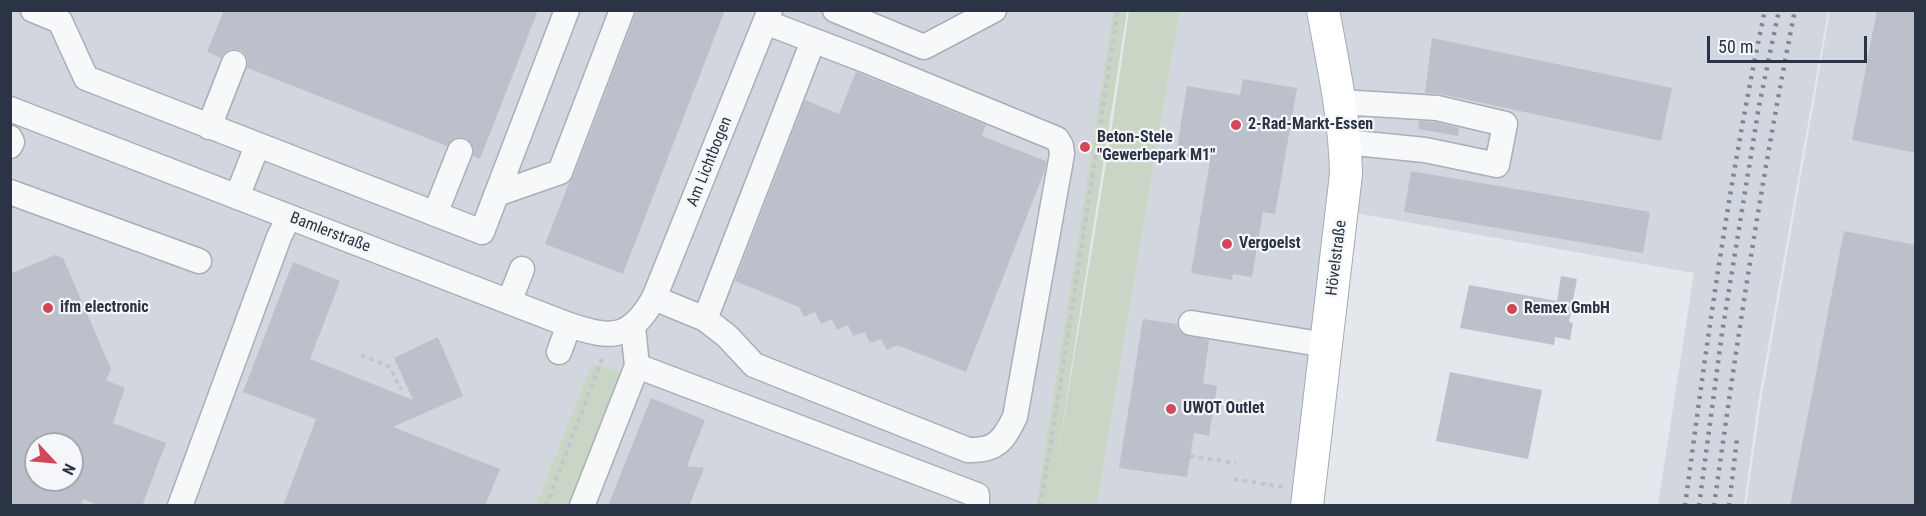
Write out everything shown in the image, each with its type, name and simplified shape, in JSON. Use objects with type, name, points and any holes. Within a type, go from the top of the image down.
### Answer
[{"type":"main road","name":"Hövelstraße","points":[[1307,506],[1346,174],[1340,102],[1323,10]]},
{"type":"street","points":[[33,10],[60,21],[86,78],[482,232],[567,10]]},
{"type":"street","points":[[496,194],[560,172],[622,10]]},
{"type":"street","points":[[835,10],[924,47],[994,10]]},
{"type":"street","points":[[609,335],[622,332],[644,312],[705,319],[727,336],[754,365],[968,450],[992,447],[1007,432],[1015,417],[1060,165],[1061,146],[1057,140],[813,40],[768,16]]},
{"type":"street","name":"Am Lichtbogen","points":[[644,312],[768,16]]},
{"type":"street","points":[[705,319],[813,40]]},
{"type":"street","points":[[209,127],[234,63]]},
{"type":"street","points":[[1340,102],[1437,108],[1505,124],[1497,165],[1425,150],[1344,142]]},
{"type":"street","name":"Bamlerstraße","points":[[13,116],[237,197],[569,325],[609,335]]},
{"type":"street","points":[[10,138],[12,142],[10,146]]},
{"type":"street","points":[[237,197],[257,146]]},
{"type":"street","points":[[435,214],[460,151]]},
{"type":"street","points":[[10,192],[199,261]]},
{"type":"street","points":[[180,506],[276,243],[289,217]]},
{"type":"street","points":[[509,302],[522,269]]},
{"type":"street","points":[[582,506],[637,366],[644,312]]},
{"type":"street","points":[[1191,323],[1326,345]]},
{"type":"street","points":[[560,352],[569,325]]},
{"type":"street","points":[[637,366],[977,495],[977,506]]},
{"type":"path","points":[[1040,506],[1118,10]]},
{"type":"path","points":[[546,506],[597,377],[609,335]]},
{"type":"path","points":[[361,355],[390,367],[401,390]]},
{"type":"path","points":[[1190,456],[1236,463]]},
{"type":"path","points":[[1234,479],[1271,485]]},
{"type":"shaded area","points":[[10,11],[1113,11],[1036,505],[569,505],[580,476],[593,364],[536,505],[11,505]]},
{"type":"shaded area","points":[[1180,11],[1320,11],[1338,108],[1305,505],[1097,506]]},
{"type":"shaded area","points":[[1327,11],[1828,11],[1758,403],[1744,505],[1658,505],[1694,273],[1344,211]]},
{"type":"shaded area","points":[[1830,11],[1915,11],[1915,505],[1746,506],[1761,401]]},
{"type":"green space","points":[[1113,11],[1127,11],[1056,466],[1129,11],[1180,11],[1097,505],[1036,505]]},
{"type":"green space","points":[[592,364],[621,372],[569,505],[536,505]]},
{"type":"building","points":[[224,10],[538,10],[480,159],[473,156],[474,150],[471,143],[465,138],[457,137],[447,146],[247,68],[248,60],[240,50],[231,49],[221,58],[207,52]]},
{"type":"building","points":[[637,10],[725,10],[623,274],[545,244]]},
{"type":"building","points":[[1877,10],[1916,10],[1916,153],[1852,140]]},
{"type":"building","points":[[1432,38],[1672,88],[1661,141],[1440,94],[1425,93]]},
{"type":"building","points":[[856,72],[986,125],[982,136],[1046,161],[1045,170],[966,372],[897,345],[887,350],[881,339],[870,343],[865,332],[853,336],[848,325],[837,330],[832,319],[821,324],[815,312],[804,317],[799,307],[735,281],[805,100],[839,114]]},
{"type":"building","points":[[1243,79],[1297,88],[1275,214],[1263,212],[1252,277],[1233,274],[1232,280],[1191,273],[1210,161],[1176,155],[1187,86],[1240,95]]},
{"type":"building","points":[[1419,121],[1459,128],[1458,136],[1418,129]]},
{"type":"building","points":[[1411,171],[1650,212],[1643,253],[1404,212]]},
{"type":"building","points":[[1844,231],[1916,245],[1916,506],[1790,506]]},
{"type":"building","points":[[55,255],[63,258],[111,369],[106,380],[125,388],[113,423],[166,443],[142,506],[100,506],[83,499],[80,506],[10,506],[10,274]]},
{"type":"building","points":[[293,262],[340,281],[310,359],[413,400],[394,358],[438,337],[463,396],[393,427],[500,469],[485,506],[283,506],[316,419],[243,392]]},
{"type":"building","name":"Remex GmbH","points":[[1561,276],[1577,279],[1569,322],[1573,323],[1570,340],[1555,337],[1554,345],[1460,328],[1469,285],[1557,301]]},
{"type":"building","name":"UWOT Outlet","points":[[1143,319],[1177,324],[1182,334],[1209,340],[1203,383],[1217,386],[1209,436],[1194,433],[1187,477],[1119,468]]},
{"type":"building","points":[[1450,372],[1542,390],[1528,459],[1436,441]]},
{"type":"building","points":[[651,398],[705,420],[687,466],[704,468],[689,506],[608,506]]},
{"type":"railway","points":[[1685,506],[1730,195],[1765,10]]},
{"type":"railway","points":[[1699,506],[1722,333],[1759,106],[1779,10]]},
{"type":"railway","points":[[1714,506],[1751,258],[1795,10]]},
{"type":"railway","points":[[1729,506],[1737,438]]},
{"type":"place","name":"2-Rad-Markt-Essen","points":[[1236,125]]},
{"type":"place","name":"Beton-Stele \"Gewerbepark M1\"","points":[[1085,147]]},
{"type":"place","name":"Vergoelst","points":[[1227,244]]},
{"type":"place","name":"ifm electronic","points":[[48,308]]},
{"type":"place","name":"Remex GmbH","points":[[1512,309]]},
{"type":"place","name":"UWOT Outlet","points":[[1171,409]]}]
